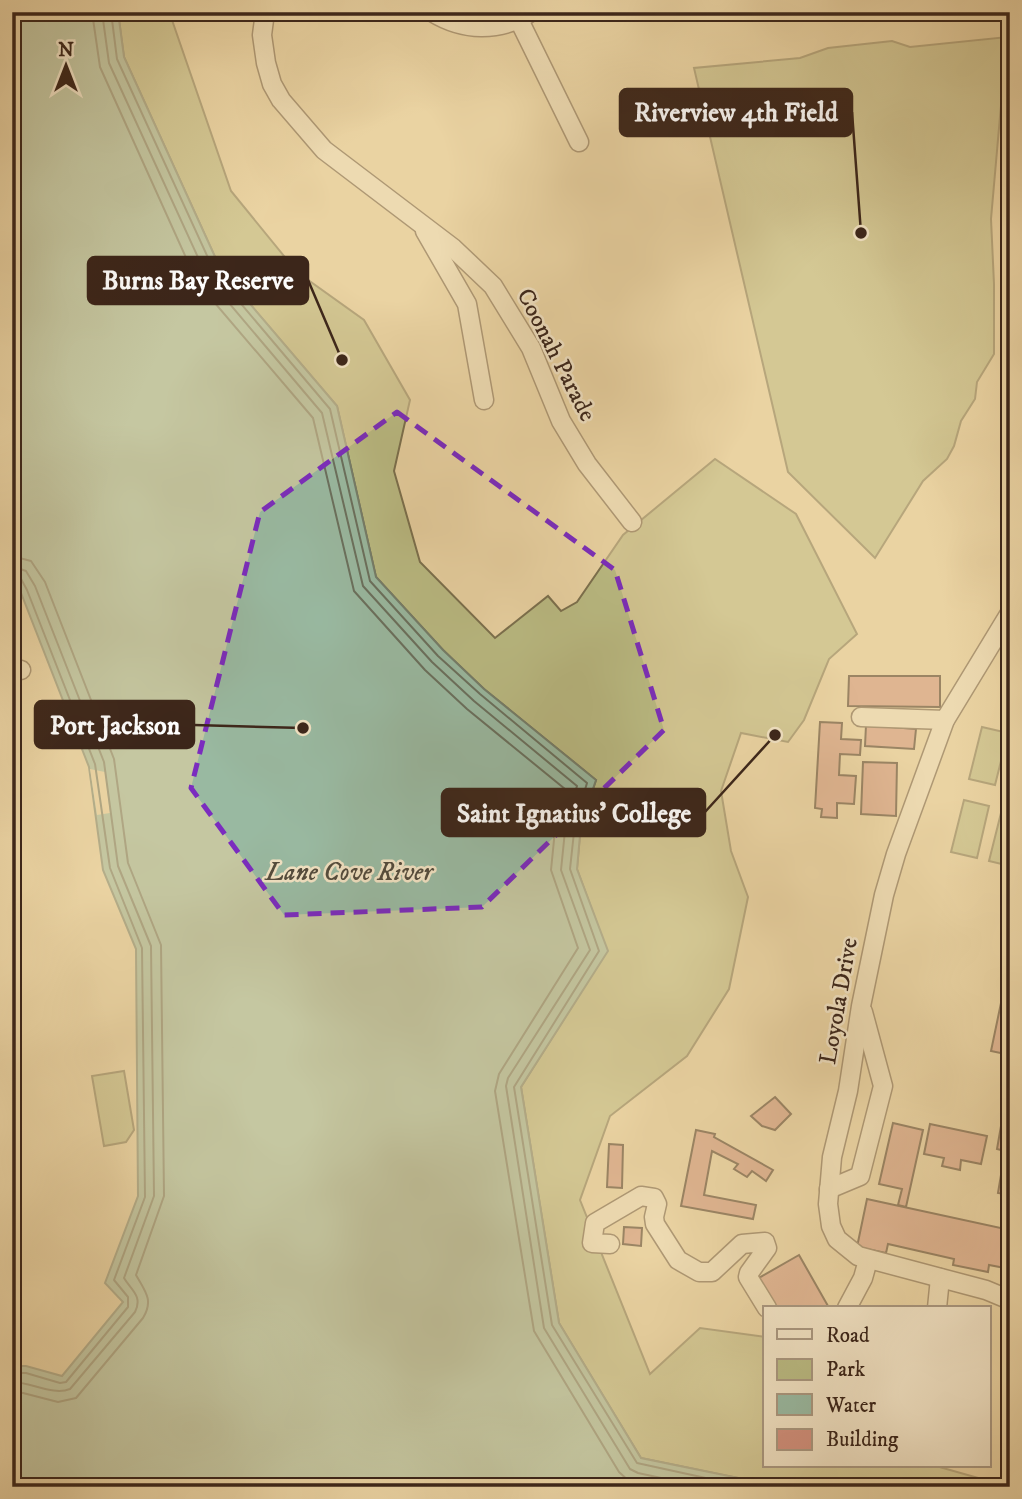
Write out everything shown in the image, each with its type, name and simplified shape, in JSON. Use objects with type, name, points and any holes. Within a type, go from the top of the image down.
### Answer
[{"type":"street","name":"Coonah Parade","points":[[265,12],[262,36],[266,63],[272,84],[281,100],[324,150],[453,248],[493,286],[530,348],[562,421],[587,464],[632,522]]},
{"type":"street","points":[[432,12],[448,21],[489,28],[525,16],[579,142]]},
{"type":"street","name":"Coonah Parade","points":[[421,225],[467,304],[484,400]]},
{"type":"street","name":"Loyola Drive","points":[[1010,612],[945,720],[896,854],[884,895],[861,1006],[848,1091],[832,1157],[829,1189],[831,1226],[837,1239],[858,1256],[986,1290],[1010,1300]]},
{"type":"street","points":[[861,717],[945,720]]},
{"type":"street","points":[[829,1189],[860,1176],[883,1086],[861,1006]]},
{"type":"street","points":[[610,1244],[592,1243],[595,1223],[635,1197],[645,1196],[656,1201],[655,1224],[678,1260],[695,1271],[712,1272],[736,1248],[748,1243],[765,1242],[765,1254],[748,1277],[766,1306]]},
{"type":"street","points":[[848,1306],[863,1278],[868,1260]]},
{"type":"street","points":[[937,1306],[940,1278]]},
{"type":"street","points":[[986,1290],[986,1306]]},
{"type":"highlighted area","points":[[397,412],[615,570],[664,730],[482,907],[284,915],[191,788],[260,512]]},
{"type":"green space","points":[[118,12],[174,12],[172,20],[231,191],[297,272],[364,320],[410,400],[394,471],[420,562],[495,638],[548,596],[561,611],[577,602],[623,535],[715,459],[796,514],[857,634],[829,659],[804,720],[788,742],[741,733],[721,791],[731,851],[748,897],[729,989],[687,1056],[610,1116],[580,1200],[650,1374],[700,1328],[763,1337],[763,1468],[943,1468],[1010,1487],[782,1487],[641,1458],[559,1323],[521,1087],[607,951],[577,869],[581,824],[596,780],[484,689],[443,650],[376,577],[337,406],[221,270],[124,57]]},
{"type":"green space","points":[[1007,37],[991,219],[994,354],[977,382],[975,399],[961,421],[947,459],[923,481],[875,558],[788,472],[694,68],[800,58],[828,48],[892,41],[910,47]]},
{"type":"green space","points":[[982,727],[1008,733],[995,785],[969,779]]},
{"type":"green space","points":[[964,800],[989,806],[977,858],[951,852]]},
{"type":"green space","points":[[1002,809],[1010,811],[1010,866],[989,861]]},
{"type":"green space","points":[[124,1071],[134,1130],[126,1142],[104,1146],[92,1076]]},
{"type":"water","name":"Lane Cove River","points":[[12,12],[118,12],[124,57],[221,270],[337,406],[376,577],[443,650],[484,689],[596,780],[581,824],[577,869],[608,951],[521,1087],[559,1323],[641,1458],[782,1487],[12,1487],[12,1366],[26,1366],[62,1376],[123,1302],[105,1283],[138,1196],[136,949],[103,870],[89,767],[21,593],[12,577]]},
{"type":"pier","points":[[90,769],[105,772],[110,813],[97,815]]},
{"type":"building","points":[[849,676],[940,676],[940,707],[848,706]]},
{"type":"building","points":[[820,722],[842,723],[841,739],[861,740],[860,755],[840,754],[839,775],[856,776],[854,804],[837,803],[837,818],[821,817],[822,809],[815,808]]},
{"type":"building","points":[[866,725],[916,729],[914,749],[865,746]]},
{"type":"building","points":[[863,762],[897,763],[896,816],[861,814]]},
{"type":"building","points":[[1006,979],[1010,980],[1010,1055],[991,1051]]},
{"type":"building","points":[[775,1097],[791,1114],[775,1130],[762,1126],[751,1116]]},
{"type":"building","points":[[893,1123],[923,1130],[906,1207],[898,1205],[902,1189],[879,1184]]},
{"type":"building","points":[[930,1124],[987,1136],[981,1164],[961,1160],[960,1170],[942,1166],[944,1158],[924,1154]]},
{"type":"building","points":[[1001,1126],[1010,1128],[1010,1195],[998,1193],[1005,1151],[997,1149]]},
{"type":"building","points":[[696,1130],[715,1134],[714,1137],[773,1170],[766,1181],[752,1171],[747,1177],[734,1169],[738,1164],[712,1151],[704,1195],[756,1205],[753,1219],[681,1206]]},
{"type":"building","points":[[609,1144],[623,1145],[622,1188],[607,1187]]},
{"type":"building","points":[[867,1199],[1010,1230],[1010,1269],[989,1265],[988,1272],[953,1265],[954,1259],[888,1244],[886,1253],[857,1247]]},
{"type":"building","points":[[624,1227],[642,1228],[641,1246],[623,1244]]},
{"type":"building","points":[[799,1255],[828,1306],[773,1306],[757,1279]]},
{"type":"place","name":"Riverview 4th Field","points":[[861,233]]},
{"type":"place","name":"Burns Bay Reserve","points":[[342,360]]},
{"type":"place","name":"Port Jackson","points":[[303,728]]},
{"type":"place","name":"Saint Ignatius' College","points":[[775,735]]}]
